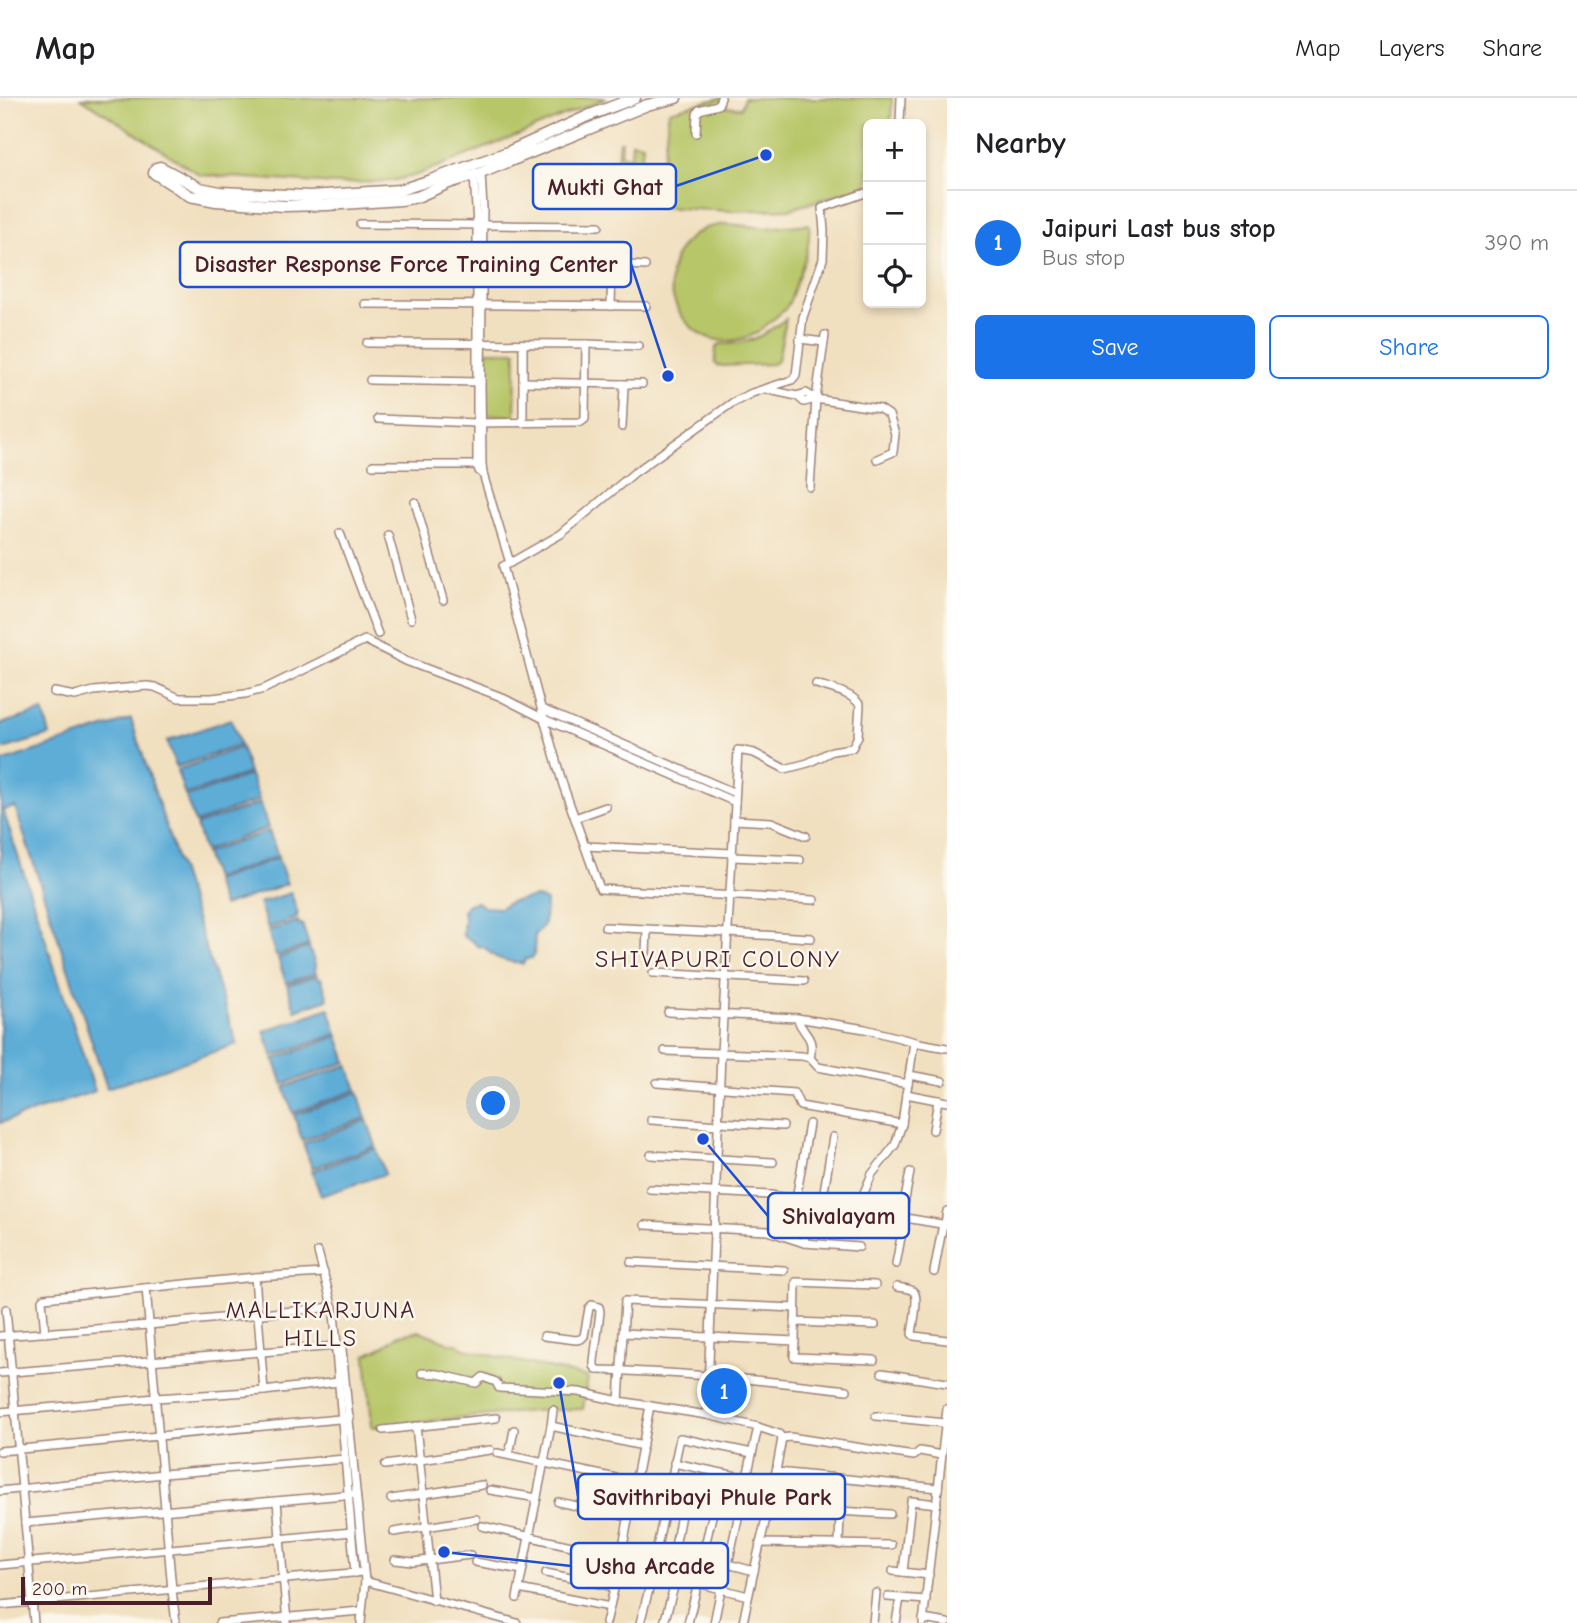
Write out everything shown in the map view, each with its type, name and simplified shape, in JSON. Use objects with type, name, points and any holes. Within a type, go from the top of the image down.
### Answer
[{"type":"street","points":[[635,98],[508,152],[428,181],[400,190],[346,199],[284,206],[204,200],[190,195],[154,173],[156,168],[160,167],[200,188],[220,192],[346,199],[401,200],[417,197],[477,174],[635,110],[676,98]]},
{"type":"street","points":[[696,133],[699,110],[718,105],[721,98]]},
{"type":"street","points":[[900,119],[901,98]]},
{"type":"street","points":[[477,174],[480,225],[480,464],[510,563]]},
{"type":"street","points":[[814,900],[600,889],[544,719],[503,566],[561,534],[634,473],[732,403],[788,383],[796,376],[803,317],[823,259],[822,208],[863,194]]},
{"type":"street","points":[[360,224],[599,226]]},
{"type":"street","points":[[611,306],[612,264]]},
{"type":"street","points":[[363,265],[645,265]]},
{"type":"street","points":[[365,304],[646,306]]},
{"type":"street","points":[[800,339],[824,339],[816,399],[810,487]]},
{"type":"street","points":[[367,343],[638,346]]},
{"type":"street","points":[[523,344],[523,422]]},
{"type":"street","points":[[378,419],[478,423],[581,422],[585,419],[586,344]]},
{"type":"street","points":[[370,380],[479,382]]},
{"type":"street","points":[[523,382],[642,384]]},
{"type":"street","points":[[622,384],[622,427]]},
{"type":"street","points":[[765,389],[797,396],[804,402],[816,399],[880,409],[889,415],[895,434],[893,452],[877,459]]},
{"type":"street","points":[[373,465],[480,464]]},
{"type":"street","points":[[415,502],[443,600]]},
{"type":"street","points":[[340,533],[378,634]]},
{"type":"street","points":[[388,535],[411,619]]},
{"type":"street","points":[[54,692],[75,696],[94,691],[148,686],[179,698],[245,694],[264,689],[365,640],[407,661],[499,696],[544,719],[735,793]]},
{"type":"street","points":[[706,1415],[738,750],[754,753],[785,769],[855,745],[860,705],[850,695],[816,684]]},
{"type":"street","points":[[542,709],[735,802]]},
{"type":"street","points":[[575,818],[606,807]]},
{"type":"street","points":[[734,820],[771,822],[806,836]]},
{"type":"street","points":[[585,846],[800,860]]},
{"type":"street","points":[[605,928],[811,938]]},
{"type":"street","points":[[646,953],[647,930]]},
{"type":"street","points":[[653,973],[804,981]]},
{"type":"street","points":[[668,1012],[797,1018],[864,1029],[947,1048]]},
{"type":"street","points":[[797,1018],[811,1040],[810,1058]]},
{"type":"street","points":[[857,1209],[872,1174],[895,1145],[902,1124],[915,1042]]},
{"type":"street","points":[[665,1051],[802,1056],[810,1058],[818,1067],[942,1081]]},
{"type":"street","points":[[657,1083],[794,1093],[800,1106],[902,1124]]},
{"type":"street","points":[[906,1094],[947,1102]]},
{"type":"street","points":[[933,1130],[938,1100]]},
{"type":"street","points":[[651,1120],[783,1126]]},
{"type":"street","points":[[796,1199],[809,1124]]},
{"type":"street","points":[[822,1203],[833,1137]]},
{"type":"street","points":[[651,1155],[773,1162]]},
{"type":"street","points":[[896,1264],[909,1172]]},
{"type":"street","points":[[650,1189],[770,1195],[945,1224]]},
{"type":"street","points":[[804,1243],[809,1200]]},
{"type":"street","points":[[934,1272],[947,1211]]},
{"type":"street","points":[[645,1225],[768,1231],[804,1243],[859,1247]]},
{"type":"street","points":[[318,1252],[333,1307],[338,1382],[346,1419],[345,1459],[352,1495],[352,1532],[361,1575]]},
{"type":"street","points":[[631,1262],[784,1270]]},
{"type":"street","points":[[45,1333],[44,1298],[255,1277],[324,1273]]},
{"type":"street","points":[[255,1277],[264,1391]]},
{"type":"street","points":[[874,1360],[794,1357],[796,1282],[875,1285]]},
{"type":"street","points":[[897,1287],[915,1293],[912,1334],[947,1340]]},
{"type":"street","points":[[146,1288],[176,1623]]},
{"type":"street","points":[[619,1401],[625,1301],[795,1308]]},
{"type":"street","points":[[544,1336],[581,1339],[592,1305],[599,1307],[600,1312],[594,1366],[597,1370],[652,1371],[847,1390]]},
{"type":"street","points":[[4,1336],[333,1307]]},
{"type":"street","points":[[6,1309],[4,1336],[11,1372],[34,1623]]},
{"type":"street","points":[[795,1322],[875,1325]]},
{"type":"street","points":[[623,1333],[795,1340]]},
{"type":"street","points":[[0,1373],[337,1346],[342,1349],[352,1495],[361,1575],[361,1623]]},
{"type":"street","points":[[422,1373],[476,1383],[486,1377],[496,1382],[499,1388],[579,1392],[706,1415],[758,1427],[779,1434],[782,1438]]},
{"type":"street","points":[[882,1373],[947,1383]]},
{"type":"street","points":[[0,1412],[264,1391],[338,1382]]},
{"type":"street","points":[[606,1623],[650,1406]]},
{"type":"street","points":[[947,1409],[942,1484],[923,1621],[947,1623]]},
{"type":"street","points":[[553,1410],[518,1594],[610,1607]]},
{"type":"street","points":[[876,1416],[945,1423]]},
{"type":"street","points":[[383,1430],[496,1418]]},
{"type":"street","points":[[0,1451],[346,1419]]},
{"type":"street","points":[[416,1426],[434,1601]]},
{"type":"street","points":[[551,1426],[643,1446]]},
{"type":"street","points":[[728,1564],[758,1427]]},
{"type":"street","points":[[509,1455],[514,1430]]},
{"type":"street","points":[[670,1436],[752,1453]]},
{"type":"street","points":[[680,1438],[656,1548],[754,1571]]},
{"type":"street","points":[[782,1438],[914,1456],[920,1451],[944,1451]]},
{"type":"street","points":[[743,1623],[777,1472],[782,1438]]},
{"type":"street","points":[[385,1465],[493,1452],[635,1482]]},
{"type":"street","points":[[0,1491],[345,1459]]},
{"type":"street","points":[[674,1463],[746,1478]]},
{"type":"street","points":[[777,1472],[942,1484]]},
{"type":"street","points":[[391,1499],[482,1485]]},
{"type":"street","points":[[669,1489],[740,1504]]},
{"type":"street","points":[[490,1490],[537,1498]]},
{"type":"street","points":[[674,1552],[685,1493]]},
{"type":"street","points":[[25,1523],[352,1495]]},
{"type":"street","points":[[688,1623],[716,1500]]},
{"type":"street","points":[[277,1501],[287,1620]]},
{"type":"street","points":[[903,1572],[911,1501],[947,1510]]},
{"type":"street","points":[[558,1502],[629,1517]]},
{"type":"street","points":[[768,1507],[890,1514]]},
{"type":"street","points":[[839,1545],[840,1511]]},
{"type":"street","points":[[394,1532],[476,1518]]},
{"type":"street","points":[[482,1526],[621,1557]]},
{"type":"street","points":[[0,1565],[352,1532]]},
{"type":"street","points":[[760,1543],[891,1545]]},
{"type":"street","points":[[640,1623],[660,1548]]},
{"type":"street","points":[[664,1623],[683,1554]]},
{"type":"street","points":[[395,1560],[413,1562],[473,1558],[522,1570]]},
{"type":"street","points":[[893,1571],[929,1575]]},
{"type":"street","points":[[546,1573],[615,1587]]},
{"type":"street","points":[[0,1605],[285,1579],[361,1575],[434,1601],[517,1623]]},
{"type":"street","points":[[698,1583],[748,1596]]},
{"type":"street","points":[[714,1623],[721,1589]]},
{"type":"street","points":[[873,1623],[876,1593]]},
{"type":"street","points":[[888,1597],[926,1600]]},
{"type":"street","points":[[896,1623],[900,1598]]},
{"type":"street","points":[[219,1623],[287,1620],[361,1611]]},
{"type":"street","points":[[476,1623],[478,1613]]},
{"type":"green space","points":[[81,98],[607,98],[414,176],[389,181],[335,184],[200,175]]},
{"type":"green space","points":[[721,98],[727,98],[725,107],[741,108],[744,98],[892,98],[891,119],[863,119],[863,187],[791,209],[731,211],[657,207],[669,111]]},
{"type":"green space","points":[[619,141],[622,141],[621,155],[631,156],[632,142],[643,144],[638,191],[614,188]]},
{"type":"green space","points":[[727,224],[766,228],[809,224],[809,232],[808,248],[785,309],[750,336],[721,341],[701,334],[685,321],[675,302],[671,282],[674,261],[685,242],[706,228]]},
{"type":"green space","points":[[786,319],[778,360],[773,364],[718,366],[715,363],[716,348],[720,344],[741,343],[756,338]]},
{"type":"green space","points":[[487,351],[516,351],[515,416],[486,415]]},
{"type":"green space","points":[[420,1331],[464,1349],[588,1377],[583,1409],[532,1411],[372,1427],[366,1355],[399,1335]]},
{"type":"water","points":[[43,711],[50,735],[0,750],[0,724]]},
{"type":"water","points":[[131,719],[237,1044],[107,1088],[15,807],[3,810],[95,1091],[0,1123],[1,762]]},
{"type":"water","points":[[231,719],[240,745],[176,767],[167,741]]},
{"type":"water","points":[[241,747],[249,773],[185,795],[177,770]]},
{"type":"water","points":[[250,775],[259,800],[195,823],[186,797]]},
{"type":"water","points":[[260,803],[268,828],[204,851],[196,825]]},
{"type":"water","points":[[269,831],[278,856],[214,879],[205,853]]},
{"type":"water","points":[[278,858],[287,884],[223,906],[214,881]]},
{"type":"water","points":[[291,893],[297,918],[268,928],[259,903]]},
{"type":"water","points":[[536,897],[546,901],[545,920],[535,934],[534,955],[523,964],[500,959],[463,936],[463,911],[468,904],[477,902],[484,907],[500,908],[510,902]]},
{"type":"water","points":[[298,921],[302,924],[309,945],[276,956],[268,931]]},
{"type":"water","points":[[309,947],[316,973],[286,983],[278,958]]},
{"type":"water","points":[[317,975],[318,979],[321,978],[328,999],[295,1010],[287,985]]},
{"type":"water","points":[[329,1008],[337,1034],[273,1056],[264,1031]]},
{"type":"water","points":[[338,1036],[347,1062],[283,1084],[274,1059]]},
{"type":"water","points":[[348,1065],[357,1090],[293,1113],[284,1087]]},
{"type":"water","points":[[358,1092],[366,1118],[302,1140],[294,1115]]},
{"type":"water","points":[[367,1120],[376,1146],[312,1168],[303,1143]]},
{"type":"water","points":[[376,1148],[385,1174],[321,1196],[312,1171]]},
{"type":"place","name":"Mukti Ghat","points":[[766,155]]},
{"type":"place","name":"Disaster Response Force Training Center","points":[[668,376]]},
{"type":"place","name":"Shivalayam","points":[[703,1139]]},
{"type":"place","name":"Savithribayi Phule Park","points":[[559,1383]]},
{"type":"place","name":"Jaipuri Last bus stop","points":[[724,1391]]},
{"type":"place","name":"Usha Arcade","points":[[444,1552]]},
{"type":"district","name":"SHIVAPURI COLONY","points":[[718,959]]},
{"type":"district","name":"MALLIKARJUNA HILLS","points":[[321,1324]]}]
